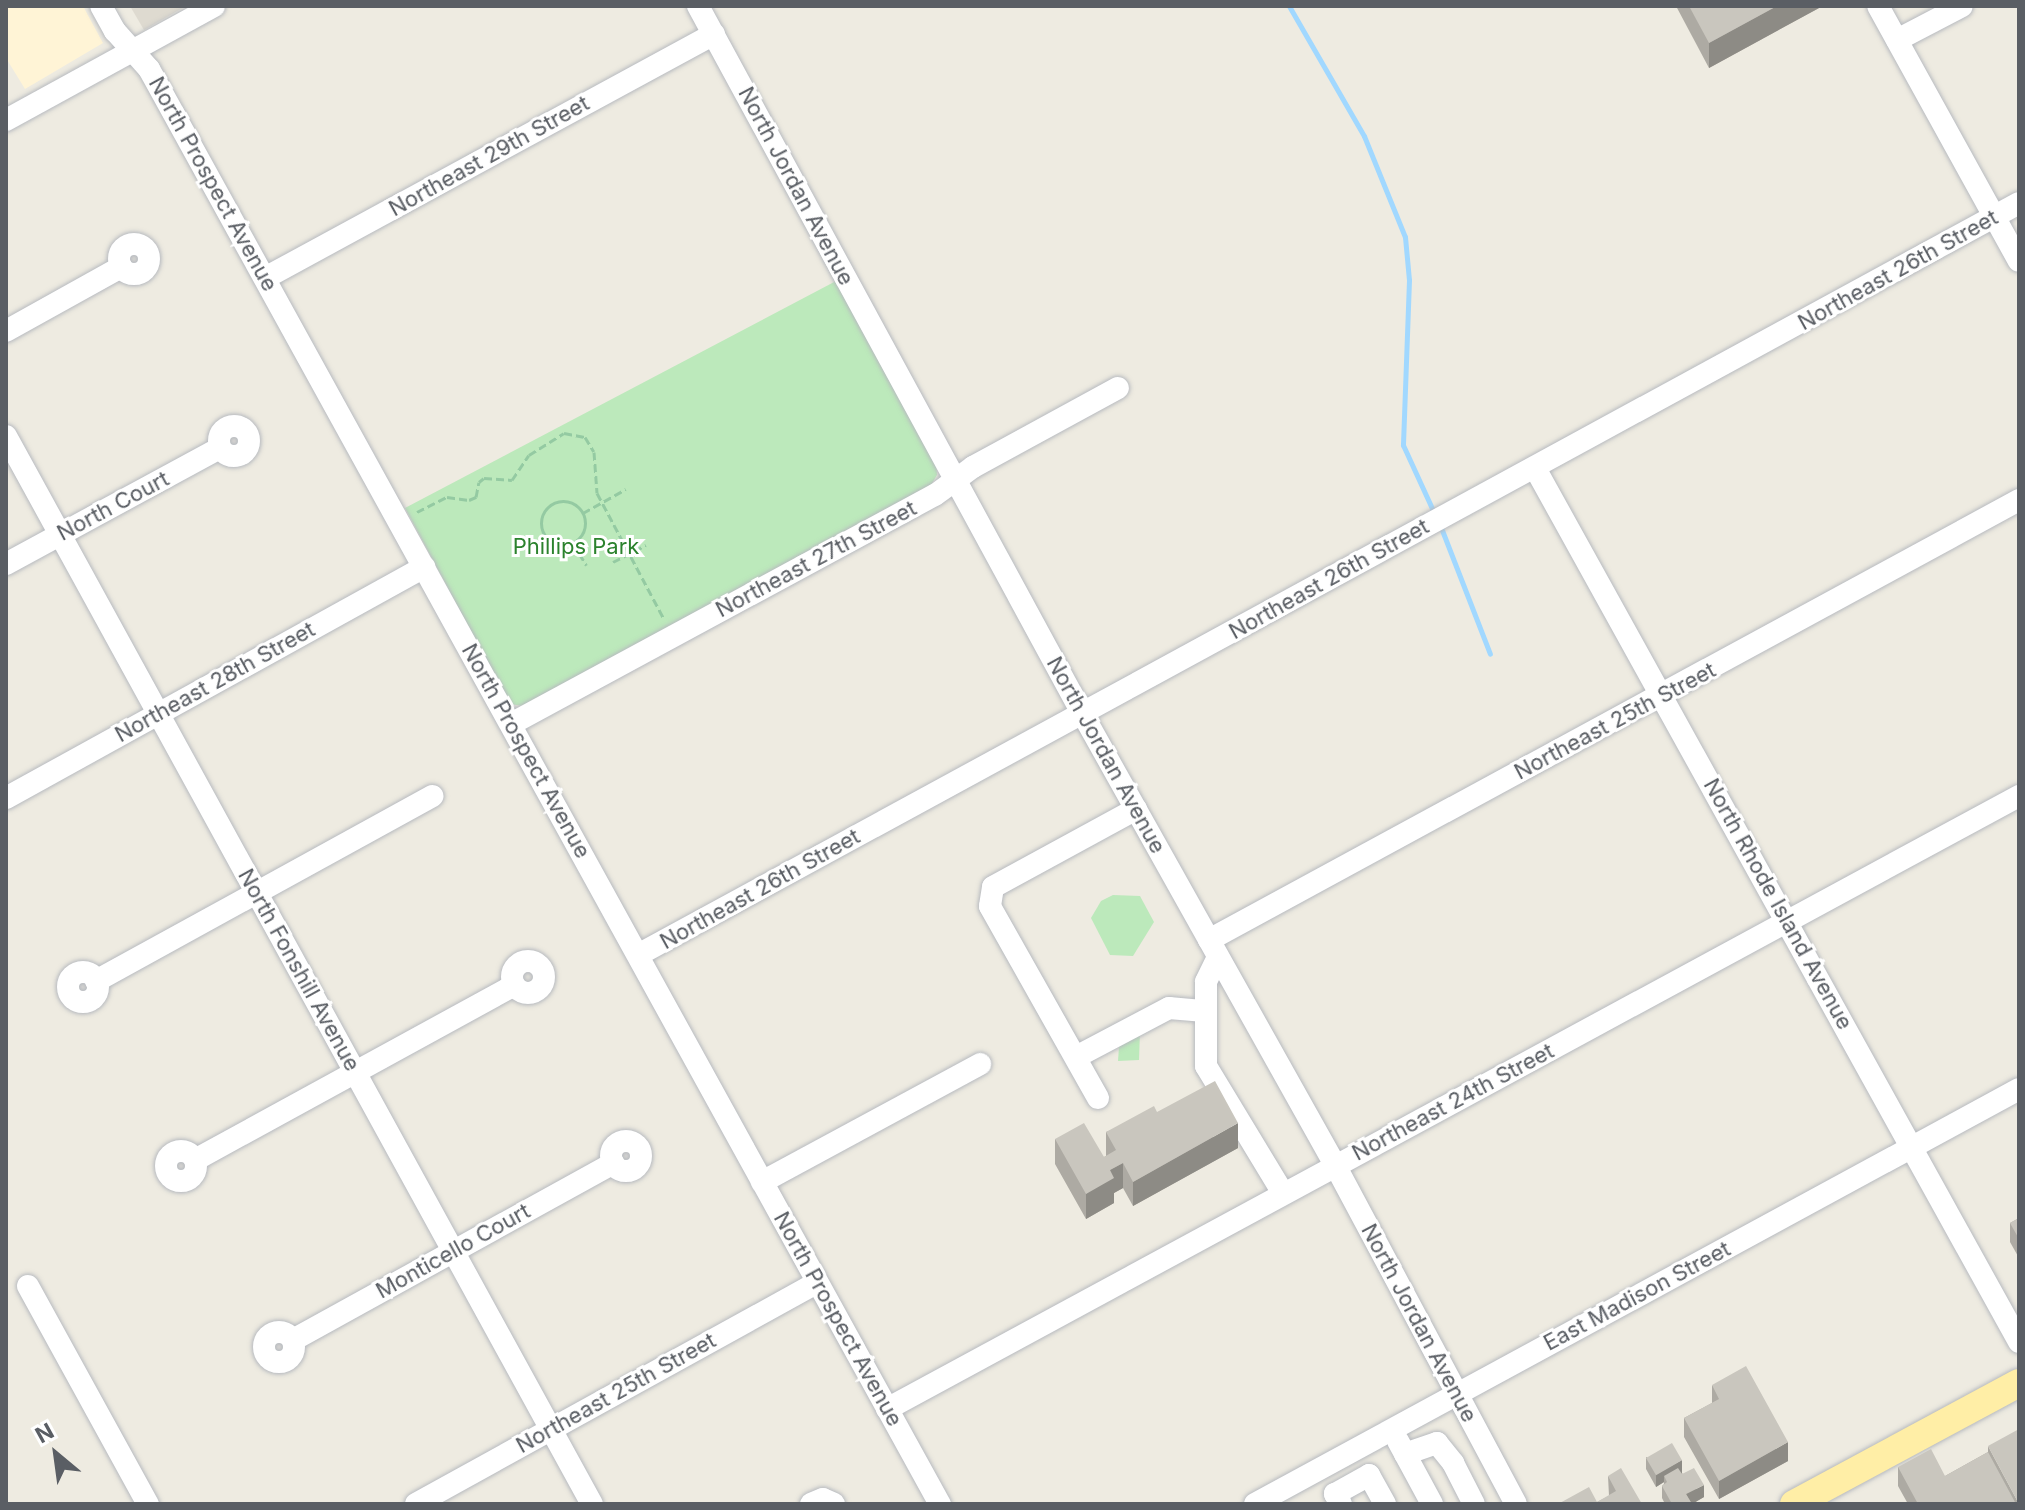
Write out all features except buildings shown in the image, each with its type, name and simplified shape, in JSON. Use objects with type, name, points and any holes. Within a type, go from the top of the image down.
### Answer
[{"type":"main road","points":[[1797,1503],[2019,1383]]},
{"type":"street","name":"North Prospect Avenue","points":[[101,6],[115,31],[149,69],[940,1504]]},
{"type":"street","points":[[6,120],[214,6]]},
{"type":"street","name":"North Jordan Avenue","points":[[698,6],[1082,713],[1335,1165],[1516,1504]]},
{"type":"street","points":[[1878,6],[2019,261]]},
{"type":"street","points":[[1897,40],[1962,6]]},
{"type":"street","name":"Northeast 29th Street","points":[[265,278],[714,34]]},
{"type":"street","name":"Northeast 26th Street","points":[[638,955],[2019,203]]},
{"type":"street","points":[[6,331],[121,267]]},
{"type":"street","name":"Northeast 27th Street","points":[[511,724],[935,495],[955,480],[1118,388]]},
{"type":"street","name":"North Fonshill Avenue","points":[[6,436],[592,1504]]},
{"type":"street","name":"North Court","points":[[6,564],[220,448]]},
{"type":"street","name":"North Rhode Island Avenue","points":[[1535,468],[2019,1342]]},
{"type":"street","name":"Northeast 25th Street","points":[[1214,948],[2019,500]]},
{"type":"street","name":"Northeast 28th Street","points":[[6,798],[425,567]]},
{"type":"street","points":[[96,981],[432,796]]},
{"type":"street","name":"Northeast 24th Street","points":[[887,1409],[1335,1165],[1788,924],[2019,796]]},
{"type":"street","points":[[1098,1098],[990,906],[993,887],[1136,809]]},
{"type":"street","points":[[1214,948],[1206,982],[1206,1066],[1283,1193]]},
{"type":"street","points":[[195,1160],[514,985]]},
{"type":"street","points":[[1076,1057],[1169,1008],[1205,1011]]},
{"type":"street","points":[[762,1182],[980,1064]]},
{"type":"street","name":"East Madison Street","points":[[1255,1504],[2019,1089]]},
{"type":"street","name":"Monticello Court","points":[[293,1340],[613,1163]]},
{"type":"street","name":"Northeast 25th Street","points":[[416,1504],[817,1283]]},
{"type":"street","points":[[28,1286],[143,1502]]},
{"type":"street","points":[[1391,1430],[1432,1504]]},
{"type":"street","points":[[1405,1454],[1437,1443],[1453,1463],[1474,1504]]},
{"type":"street","points":[[1356,1449],[1385,1504]]},
{"type":"street","points":[[1341,1504],[1335,1494],[1369,1475]]},
{"type":"street","points":[[811,1504],[823,1499],[834,1504]]},
{"type":"path","points":[[400,522],[447,497],[469,500],[476,497],[479,482],[484,478],[512,480],[518,476],[529,455],[549,441],[573,432],[592,444],[595,487],[673,636]]},
{"type":"path","points":[[583,513],[626,489]]},
{"type":"path","points":[[559,501],[573,503],[583,513],[585,528],[573,543],[564,545],[550,541],[542,529],[543,514],[559,501]]},
{"type":"path","points":[[573,543],[586,565]]},
{"type":"path","points":[[613,562],[646,545]]},
{"type":"shaded area","points":[[6,6],[83,6],[103,43],[25,89],[6,58]]},
{"type":"shaded area","points":[[130,6],[186,6],[144,30]]},
{"type":"green space","name":"Phillips Park","points":[[836,281],[936,461],[937,475],[931,485],[523,706],[510,704],[405,508]]},
{"type":"green space","points":[[1113,895],[1140,896],[1154,922],[1133,956],[1110,955],[1091,918],[1101,901]]},
{"type":"green space","points":[[1140,1031],[1139,1060],[1118,1061],[1120,1032]]},
{"type":"waterway","points":[[1289,6],[1364,136],[1405,237],[1409,280],[1403,445],[1435,515]]},
{"type":"waterway","points":[[1440,525],[1490,654]]}]
